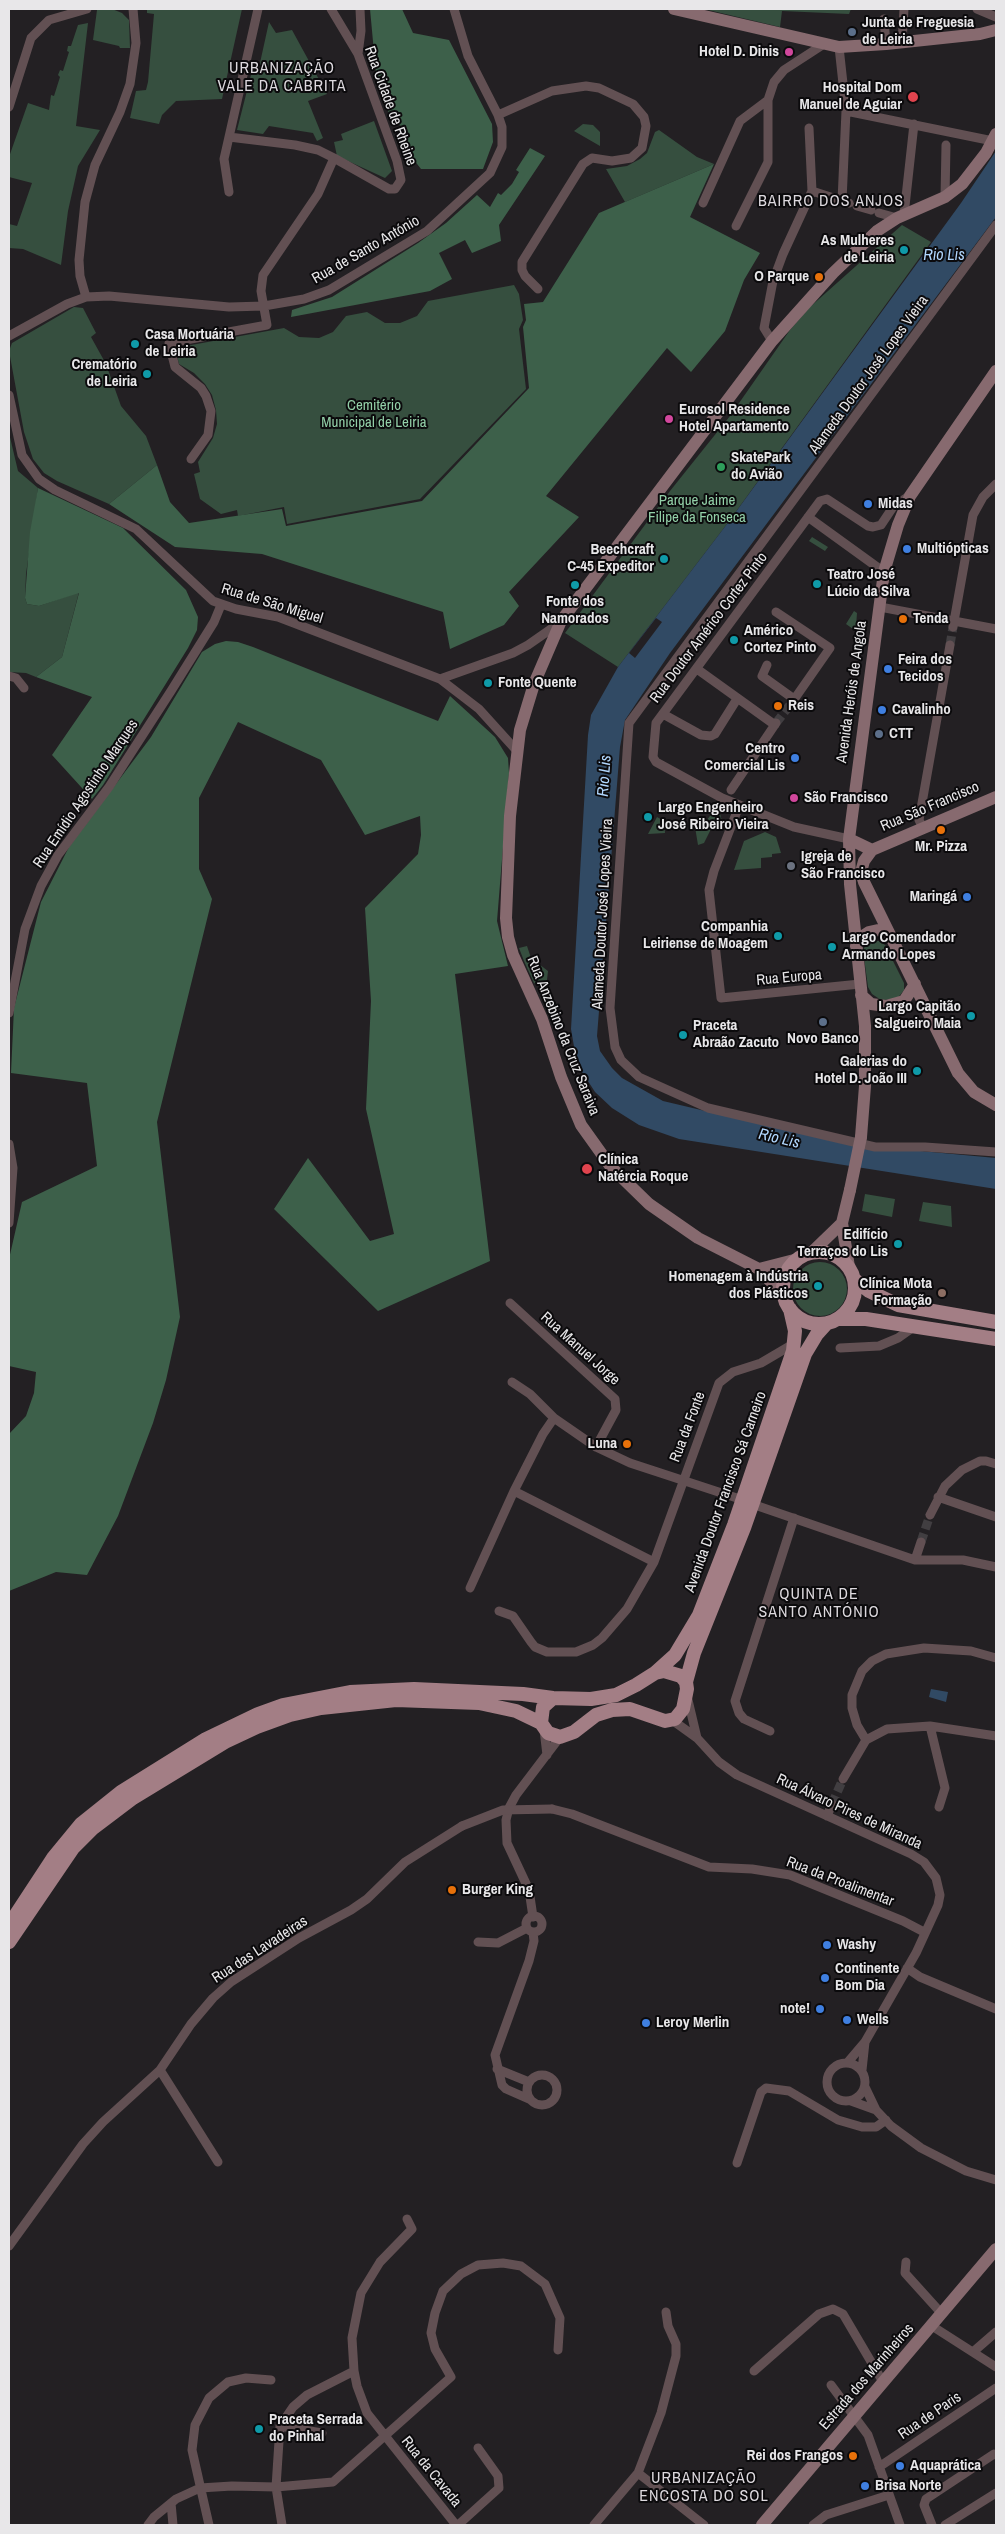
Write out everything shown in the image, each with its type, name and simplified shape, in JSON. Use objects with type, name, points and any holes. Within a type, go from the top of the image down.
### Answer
[{"type":"main road","points":[[996,1322],[898,1305],[869,1291],[855,1280],[849,1267],[832,1254],[811,1253],[798,1259],[785,1275],[784,1296],[790,1309],[806,1322],[866,1319],[996,1339]]},
{"type":"main road","points":[[833,1321],[848,1310],[853,1301],[855,1280]]},
{"type":"main road","name":"Avenida Doutor Francisco Sá Carneiro","points":[[686,1682],[747,1502],[795,1343],[790,1309]]},
{"type":"main road","name":"Avenida Doutor Francisco Sá Carneiro","points":[[553,1698],[591,1698],[616,1695],[655,1673],[675,1655],[699,1615],[747,1502],[805,1354],[817,1334],[833,1321]]},
{"type":"main road","points":[[9,1942],[73,1848],[92,1829],[133,1798],[225,1742],[257,1727],[290,1715],[321,1708],[415,1699],[497,1706],[516,1711],[560,1737],[574,1732],[596,1715],[612,1710],[630,1709],[665,1721],[672,1720],[680,1714],[687,1697],[686,1682],[676,1674],[655,1673]]},
{"type":"main road","points":[[9,1925],[53,1858],[81,1824],[121,1792],[165,1763],[206,1739],[258,1714],[306,1699],[379,1690],[523,1694],[553,1698]]},
{"type":"main road","points":[[542,1726],[543,1707],[553,1698]]},
{"type":"street","points":[[9,107],[31,38],[49,20],[87,9]]},
{"type":"street","points":[[86,297],[80,276],[79,260],[85,202],[94,165],[120,112],[130,84],[136,44],[133,9]]},
{"type":"street","points":[[229,192],[224,159],[258,9]]},
{"type":"street","name":"Rua Cidade de Rheine","points":[[331,9],[358,54],[397,161],[401,180],[395,189],[389,189],[334,158]]},
{"type":"street","points":[[358,54],[361,30],[360,9]]},
{"type":"street","name":"Rua de Santo António","points":[[9,336],[67,304],[86,297],[109,296],[230,307],[264,306],[304,299],[329,290],[396,252],[440,221],[495,165],[502,147],[502,127],[498,115],[468,56],[454,9]]},
{"type":"street","points":[[674,9],[839,47],[902,43],[980,34],[996,30]]},
{"type":"street","points":[[902,43],[904,9]]},
{"type":"street","points":[[976,9],[996,17]]},
{"type":"street","points":[[884,19],[886,44]]},
{"type":"street","points":[[980,34],[996,39]]},
{"type":"street","points":[[736,226],[768,162],[768,100],[774,82],[784,70],[824,44]]},
{"type":"street","points":[[839,47],[846,111],[849,203]]},
{"type":"street","points":[[498,115],[552,90],[586,86],[605,90],[633,104],[644,117],[646,126],[642,148],[631,158],[612,161],[592,158],[583,164],[522,262],[522,270],[525,276],[538,289]]},
{"type":"street","points":[[703,203],[740,121],[768,100]]},
{"type":"street","points":[[846,111],[995,137]]},
{"type":"street","points":[[812,191],[875,211],[901,217],[914,124]]},
{"type":"street","points":[[772,341],[764,328],[772,282],[812,191],[808,128]]},
{"type":"street","points":[[191,458],[208,434],[211,411],[201,388],[175,367],[169,343],[266,325],[261,291],[263,275],[318,194],[334,158],[318,150],[295,145],[229,137]]},
{"type":"street","name":"Rua Anzebino da Cruz Saraiva","points":[[784,1296],[759,1269],[698,1238],[649,1204],[611,1167],[581,1125],[560,1077],[539,1012],[510,946],[506,918],[521,753],[530,699],[561,621],[772,341],[833,273],[877,232],[901,217],[945,197],[966,180],[995,137]]},
{"type":"street","points":[[945,197],[946,146]]},
{"type":"street","name":"Alameda Doutor José Lopes Vieira","points":[[996,225],[629,723],[610,1008],[615,1047],[621,1060],[639,1077],[708,1108],[875,1147],[925,1147],[996,1152]]},
{"type":"street","name":"Avenida Heróis de Angola","points":[[856,946],[849,839],[884,572],[898,525],[910,496],[996,371]]},
{"type":"street","name":"Rua de São Miguel","points":[[9,395],[22,455],[39,479],[55,490],[136,529],[199,590],[221,605],[278,618],[440,679],[479,709],[521,753]]},
{"type":"street","points":[[954,624],[973,515],[983,497],[996,484]]},
{"type":"street","name":"Rua Doutor Américo Cortez Pinto","points":[[656,762],[653,757],[656,723],[820,501],[827,499],[868,526],[877,527],[893,507],[910,496]]},
{"type":"street","points":[[808,517],[884,572]]},
{"type":"street","name":"Rua Emídio Agostinho Marques","points":[[9,1013],[24,929],[41,886],[62,849],[109,787],[161,707],[214,622],[221,605]]},
{"type":"street","points":[[880,607],[954,624],[996,629]]},
{"type":"street","points":[[767,665],[762,676],[794,700],[830,648],[776,612]]},
{"type":"street","points":[[440,679],[513,653],[528,645],[561,621]]},
{"type":"street","points":[[923,828],[919,820],[950,645]]},
{"type":"street","points":[[697,668],[737,699],[775,724],[731,790]]},
{"type":"street","points":[[9,676],[16,678],[24,688]]},
{"type":"street","points":[[663,714],[701,736],[711,736],[715,734],[737,699]]},
{"type":"street","name":"Rua São Francisco","points":[[656,762],[739,806],[794,827],[849,839],[872,850],[996,797]]},
{"type":"street","name":"Rua Europa","points":[[739,806],[714,871],[709,890],[721,998],[860,989]]},
{"type":"street","points":[[872,850],[864,861],[862,877],[889,934],[966,1084],[982,1098],[996,1106]]},
{"type":"street","points":[[849,1267],[842,1223],[861,1137],[865,1086],[865,1026],[856,946],[860,938],[869,932],[878,930],[889,934]]},
{"type":"street","points":[[904,1001],[915,984]]},
{"type":"street","points":[[860,989],[871,1004],[880,1007],[904,1001],[927,1010]]},
{"type":"street","points":[[865,1026],[880,1007]]},
{"type":"street","points":[[9,1144],[13,1168],[9,1224]]},
{"type":"street","points":[[811,1253],[842,1223]]},
{"type":"street","points":[[759,1269],[798,1259]]},
{"type":"street","name":"Rua Manuel Jorge","points":[[510,1303],[615,1399],[616,1410],[596,1447]]},
{"type":"street","points":[[840,1348],[879,1346],[898,1338],[915,1326]]},
{"type":"street","name":"Rua da Fonte","points":[[499,1611],[517,1619],[531,1642],[541,1650],[562,1654],[585,1649],[602,1638],[618,1621],[636,1596],[654,1562],[719,1384],[733,1372],[761,1363],[795,1343]]},
{"type":"street","points":[[512,1382],[530,1394],[554,1418],[596,1447],[630,1462],[915,1560],[963,1560],[996,1567]]},
{"type":"street","points":[[470,1588],[514,1491],[543,1434],[554,1418]]},
{"type":"street","points":[[930,1515],[938,1497],[953,1477],[971,1464],[986,1461],[996,1464]]},
{"type":"street","points":[[514,1491],[654,1562]]},
{"type":"street","points":[[938,1497],[996,1517]]},
{"type":"street","points":[[770,1731],[744,1719],[739,1714],[736,1701],[794,1518]]},
{"type":"street","points":[[915,1560],[921,1542]]},
{"type":"street","points":[[866,1740],[857,1725],[852,1708],[852,1695],[862,1671],[872,1662],[886,1654],[924,1648],[972,1651],[996,1658]]},
{"type":"street","name":"Rua Álvaro Pires de Miranda","points":[[687,1697],[698,1738]]},
{"type":"street","name":"Rua Álvaro Pires de Miranda","points":[[672,1720],[698,1738],[719,1762],[737,1775],[911,1854],[931,1869],[936,1878],[940,1895],[938,1905],[907,1968],[864,2042],[848,2062],[834,2066],[827,2076],[826,2082],[834,2098],[851,2101],[876,2110]]},
{"type":"street","points":[[542,1726],[547,1755]]},
{"type":"street","points":[[930,1726],[945,1788],[940,1807]]},
{"type":"street","points":[[843,1780],[866,1740],[887,1728],[930,1726],[996,1736]]},
{"type":"street","points":[[533,1917],[528,1890],[507,1843],[506,1820],[509,1808],[516,1795],[560,1737]]},
{"type":"street","points":[[827,1816],[832,1804]]},
{"type":"street","name":"Rua das Lavadeiras","points":[[9,2246],[83,2144],[103,2122],[160,2070],[191,2024],[212,1998],[231,1982],[299,1938],[351,1910],[367,1899],[405,1862],[462,1826],[503,1810],[552,1809]]},
{"type":"street","name":"Rua da Proalimentar","points":[[552,1809],[572,1814],[709,1867],[743,1868],[790,1875],[903,1921],[924,1932]]},
{"type":"street","points":[[478,1942],[498,1943],[530,1930],[540,1929],[542,1924],[540,1920],[533,1917]]},
{"type":"street","points":[[497,2069],[529,2082],[543,2075],[552,2079],[557,2088],[555,2097],[548,2104],[539,2105],[506,2089],[502,2084],[497,2069],[496,2049],[529,1961],[534,1942],[527,1921],[533,1917]]},
{"type":"street","points":[[907,1968],[920,1977],[996,2009]]},
{"type":"street","name":"Rua Álvaro Pires de Miranda","points":[[864,2042],[862,2070],[865,2075],[865,2087],[876,2110],[921,2148],[966,2171],[996,2180]]},
{"type":"street","points":[[848,2062],[862,2070]]},
{"type":"street","points":[[160,2070],[218,2162]]},
{"type":"street","points":[[529,2082],[527,2091],[531,2100]]},
{"type":"street","points":[[851,2101],[860,2096],[865,2087]]},
{"type":"street","points":[[737,2163],[761,2092],[766,2088],[789,2091],[838,2120],[876,2127],[886,2120]]},
{"type":"street","name":"Rua da Cavada","points":[[407,2220],[412,2229],[380,2262],[361,2293],[352,2338],[354,2371],[357,2386],[368,2413],[457,2525]]},
{"type":"street","name":"Estrada dos Marinheiros","points":[[762,2525],[996,2249]]},
{"type":"street","points":[[906,2262],[905,2273],[942,2314]]},
{"type":"street","points":[[148,2525],[172,2503],[200,2488],[232,2486],[276,2487],[332,2482],[451,2377],[435,2349],[431,2333],[435,2313],[443,2291],[461,2274],[478,2266],[503,2263],[521,2266],[545,2284],[560,2318],[558,2350]]},
{"type":"street","points":[[754,2371],[819,2314],[833,2309],[843,2314],[883,2382]]},
{"type":"street","points":[[594,2525],[638,2473],[661,2413],[673,2373],[676,2344],[666,2312]]},
{"type":"street","points":[[932,2326],[996,2367]]},
{"type":"street","points":[[973,2352],[996,2332]]},
{"type":"street","points":[[282,2525],[276,2487],[280,2426],[293,2407],[307,2395],[354,2371]]},
{"type":"street","points":[[209,2525],[192,2450],[196,2424],[209,2398],[217,2389],[228,2382],[246,2378],[271,2380]]},
{"type":"street","points":[[831,2385],[855,2414],[868,2435],[900,2525]]},
{"type":"street","name":"Rua de Paris","points":[[879,2467],[996,2388]]},
{"type":"street","points":[[280,2426],[322,2433]]},
{"type":"street","points":[[457,2525],[499,2488],[498,2476],[478,2448]]},
{"type":"street","points":[[932,2525],[924,2505],[926,2499],[994,2454],[996,2455]]},
{"type":"street","points":[[638,2473],[704,2525]]},
{"type":"street","points":[[945,2525],[996,2493]]},
{"type":"street","points":[[813,2525],[826,2515],[889,2495]]},
{"type":"street","points":[[172,2503],[173,2525]]},
{"type":"green space","points":[[112,9],[122,13],[129,20],[130,48],[120,48],[119,46],[93,40],[97,10]]},
{"type":"green space","points":[[147,9],[242,9],[222,99],[176,101],[162,115],[159,124],[130,118],[136,91],[146,90],[148,82],[154,14],[147,13]]},
{"type":"green space","points":[[370,9],[402,9],[413,33],[449,40],[492,124],[493,142],[483,169],[421,169],[410,155],[401,126],[391,120],[376,74]]},
{"type":"green space","points":[[704,9],[851,9],[849,14],[782,11],[780,27]]},
{"type":"green space","points":[[269,22],[276,33],[292,30],[327,94],[308,101],[323,138],[317,141],[313,133],[269,126],[263,134],[237,130],[252,71],[258,72]]},
{"type":"green space","points":[[88,23],[76,126],[100,130],[78,166],[68,211],[61,265],[23,249],[9,248],[9,224],[17,226],[32,183],[9,177],[9,157],[28,103],[49,110],[51,95],[54,96],[60,77],[58,75],[60,70],[63,71],[69,52],[67,51],[68,46],[71,46],[78,25]]},
{"type":"green space","points":[[374,121],[392,171],[385,178],[337,156],[334,142],[343,140],[341,134]]},
{"type":"green space","points":[[583,124],[593,125],[600,132],[600,146],[574,131]]},
{"type":"green space","points":[[659,130],[697,157],[714,164],[625,202],[606,169],[627,166],[640,159],[647,153],[655,132]]},
{"type":"green space","points":[[530,148],[545,156],[499,225],[501,241],[472,253],[465,240],[439,253],[452,279],[430,291],[291,317],[292,310],[332,297],[418,243],[446,223],[477,195],[490,207],[498,193],[501,195],[512,184],[519,172],[516,170]]},
{"type":"green space","points":[[714,164],[690,217],[760,253],[744,280],[725,331],[691,372],[667,348],[546,496],[579,517],[509,592],[519,606],[504,625],[450,649],[443,612],[262,554],[175,547],[109,504],[157,465],[170,502],[189,523],[282,509],[286,526],[422,501],[529,388],[523,327],[526,320],[524,304],[543,302],[599,213]]},
{"type":"green space","name":"Parque Jaime Filipe da Fonseca","points":[[902,225],[931,242],[727,524],[618,667],[565,633],[670,491],[730,416],[790,330],[810,307]]},
{"type":"green space","name":"Cemitério Municipal de Leiria","points":[[514,285],[519,294],[523,320],[519,329],[526,389],[420,499],[287,524],[284,507],[238,516],[237,510],[221,514],[200,499],[194,474],[200,472],[198,462],[213,438],[217,424],[216,410],[212,395],[205,384],[194,373],[179,364],[175,348],[284,328],[299,337],[319,338],[333,332],[346,316],[367,312],[385,323],[400,323],[417,316],[428,301]]},
{"type":"green space","points":[[74,307],[83,308],[96,333],[91,337],[106,364],[121,406],[146,436],[157,465],[109,504],[57,481],[44,473],[33,459],[24,432],[9,351],[12,343]]},
{"type":"green space","points":[[9,433],[18,471],[38,488],[26,574],[25,598],[27,604],[39,606],[79,592],[62,657],[36,677],[26,673],[9,672]]},
{"type":"green space","points":[[38,488],[123,528],[186,590],[198,617],[197,630],[188,648],[103,785],[92,799],[52,755],[92,697],[36,677],[62,657],[79,593],[39,606],[27,604],[25,598],[30,532]]},
{"type":"green space","points":[[812,537],[828,547],[825,551],[809,541]]},
{"type":"green space","points":[[854,611],[857,613],[856,627],[853,629],[846,624]]},
{"type":"green space","points":[[226,641],[238,642],[253,647],[438,721],[450,696],[495,737],[508,758],[509,773],[497,921],[508,966],[455,974],[490,1261],[378,1311],[274,1209],[308,1158],[370,1241],[394,1234],[366,1109],[371,1001],[365,908],[418,854],[421,835],[420,816],[365,835],[321,760],[238,722],[199,798],[199,869],[212,899],[157,1122],[180,1317],[166,1380],[153,1423],[118,1516],[87,1575],[56,1572],[9,1591],[9,1434],[26,1416],[34,1393],[36,1372],[9,1366],[9,1259],[22,1202],[97,1166],[87,1083],[11,1073],[14,1008],[41,902],[69,847],[151,737],[202,652],[215,644]]},
{"type":"green space","points":[[715,809],[719,810],[722,821],[714,823],[704,843],[698,845],[695,827],[707,820]]},
{"type":"green space","points":[[657,817],[664,821],[665,833],[648,834]]},
{"type":"green space","points":[[765,832],[776,837],[781,853],[772,854],[772,857],[761,858],[761,868],[734,870],[744,841]]},
{"type":"green space","points":[[879,941],[885,945],[904,983],[904,990],[897,999],[881,1000],[872,994],[868,987],[863,950],[867,943]]},
{"type":"green space","points":[[527,946],[531,958],[548,971],[547,980],[541,986],[534,983],[519,948]]},
{"type":"green space","points":[[865,1194],[895,1199],[892,1217],[862,1211]]},
{"type":"green space","points":[[923,1202],[951,1206],[952,1227],[919,1221]]},
{"type":"green space","points":[[815,1262],[825,1262],[835,1266],[843,1274],[847,1289],[843,1304],[835,1312],[825,1316],[815,1316],[805,1312],[797,1304],[793,1294],[793,1284],[797,1274],[805,1266]]},
{"type":"water","name":"Rio Lis","points":[[996,151],[996,217],[670,653],[625,720],[620,747],[597,1036],[600,1051],[622,1078],[663,1101],[845,1144],[996,1158],[996,1189],[679,1139],[639,1125],[612,1108],[595,1092],[577,1064],[571,1029],[588,735],[591,715],[618,667],[727,524],[961,203]]},
{"type":"water","points":[[931,1689],[948,1692],[946,1702],[929,1697]]},
{"type":"pier","points":[[656,618],[662,622],[635,658],[629,653]]},
{"type":"tunnel","points":[[950,645],[953,627]]},
{"type":"tunnel","points":[[776,723],[793,701]]},
{"type":"tunnel","points":[[921,1542],[930,1515]]},
{"type":"tunnel","points":[[832,1804],[843,1779]]},
{"type":"place","name":"Junta de Freguesia de Leiria","points":[[852,32]]},
{"type":"place","name":"Hotel D. Dinis","points":[[789,52]]},
{"type":"place","name":"Hospital Dom Manuel de Aguiar","points":[[913,97]]},
{"type":"place","name":"As Mulheres de Leiria","points":[[904,250]]},
{"type":"place","name":"O Parque","points":[[819,277]]},
{"type":"place","name":"Casa Mortuária de Leiria","points":[[135,344]]},
{"type":"place","name":"Crematório de Leiria","points":[[147,374]]},
{"type":"place","name":"Eurosol Residence Hotel Apartamento","points":[[669,419]]},
{"type":"place","name":"SkatePark do Avião","points":[[721,467]]},
{"type":"place","name":"Midas","points":[[868,504]]},
{"type":"place","name":"Multiópticas","points":[[907,549]]},
{"type":"place","name":"Beechcraft C-45 Expeditor","points":[[664,559]]},
{"type":"place","name":"Teatro José Lúcio da Silva","points":[[817,584]]},
{"type":"place","name":"Fonte dos Namorados","points":[[575,585]]},
{"type":"place","name":"Tenda","points":[[903,619]]},
{"type":"place","name":"Américo Cortez Pinto","points":[[734,640]]},
{"type":"place","name":"Feira dos Tecidos","points":[[888,669]]},
{"type":"place","name":"Fonte Quente","points":[[488,683]]},
{"type":"place","name":"Reis","points":[[778,706]]},
{"type":"place","name":"Cavalinho","points":[[882,710]]},
{"type":"place","name":"CTT","points":[[879,734]]},
{"type":"place","name":"Centro Comercial Lis","points":[[795,758]]},
{"type":"place","name":"São Francisco","points":[[794,798]]},
{"type":"place","name":"Largo Engenheiro José Ribeiro Vieira","points":[[648,817]]},
{"type":"place","name":"Mr. Pizza","points":[[941,830]]},
{"type":"place","name":"Igreja de São Francisco","points":[[791,866]]},
{"type":"place","name":"Maringá","points":[[967,897]]},
{"type":"place","name":"Companhia Leiriense de Moagem","points":[[778,936]]},
{"type":"place","name":"Largo Comendador Armando Lopes","points":[[832,947]]},
{"type":"place","name":"Largo Capitão Salgueiro Maia","points":[[971,1016]]},
{"type":"place","name":"Novo Banco","points":[[823,1022]]},
{"type":"place","name":"Praceta Abraão Zacuto","points":[[683,1035]]},
{"type":"place","name":"Galerias do Hotel D. João III","points":[[917,1071]]},
{"type":"place","name":"Clínica Natércia Roque","points":[[587,1169]]},
{"type":"place","name":"Edifício Terraços do Lis","points":[[898,1244]]},
{"type":"place","name":"Homenagem à Indústria dos Plásticos","points":[[818,1286]]},
{"type":"place","name":"Clínica Mota Formação","points":[[942,1293]]},
{"type":"place","name":"Luna","points":[[627,1444]]},
{"type":"place","name":"Burger King","points":[[452,1890]]},
{"type":"place","name":"Washy","points":[[827,1945]]},
{"type":"place","name":"Continente Bom Dia","points":[[825,1978]]},
{"type":"place","name":"note!","points":[[820,2009]]},
{"type":"place","name":"Wells","points":[[847,2020]]},
{"type":"place","name":"Leroy Merlin","points":[[646,2023]]},
{"type":"place","name":"Praceta Serrada do Pinhal","points":[[259,2429]]},
{"type":"place","name":"Rei dos Frangos","points":[[853,2456]]},
{"type":"place","name":"Aquaprática","points":[[900,2466]]},
{"type":"place","name":"Brisa Norte","points":[[865,2486]]},
{"type":"district","name":"URBANIZAÇÃO VALE DA CABRITA","points":[[282,78]]},
{"type":"district","name":"BAIRRO DOS ANJOS","points":[[831,202]]},
{"type":"district","name":"QUINTA DE SANTO ANTÓNIO","points":[[819,1604]]},
{"type":"district","name":"URBANIZAÇÃO ENCOSTA DO SOL","points":[[704,2488]]}]
